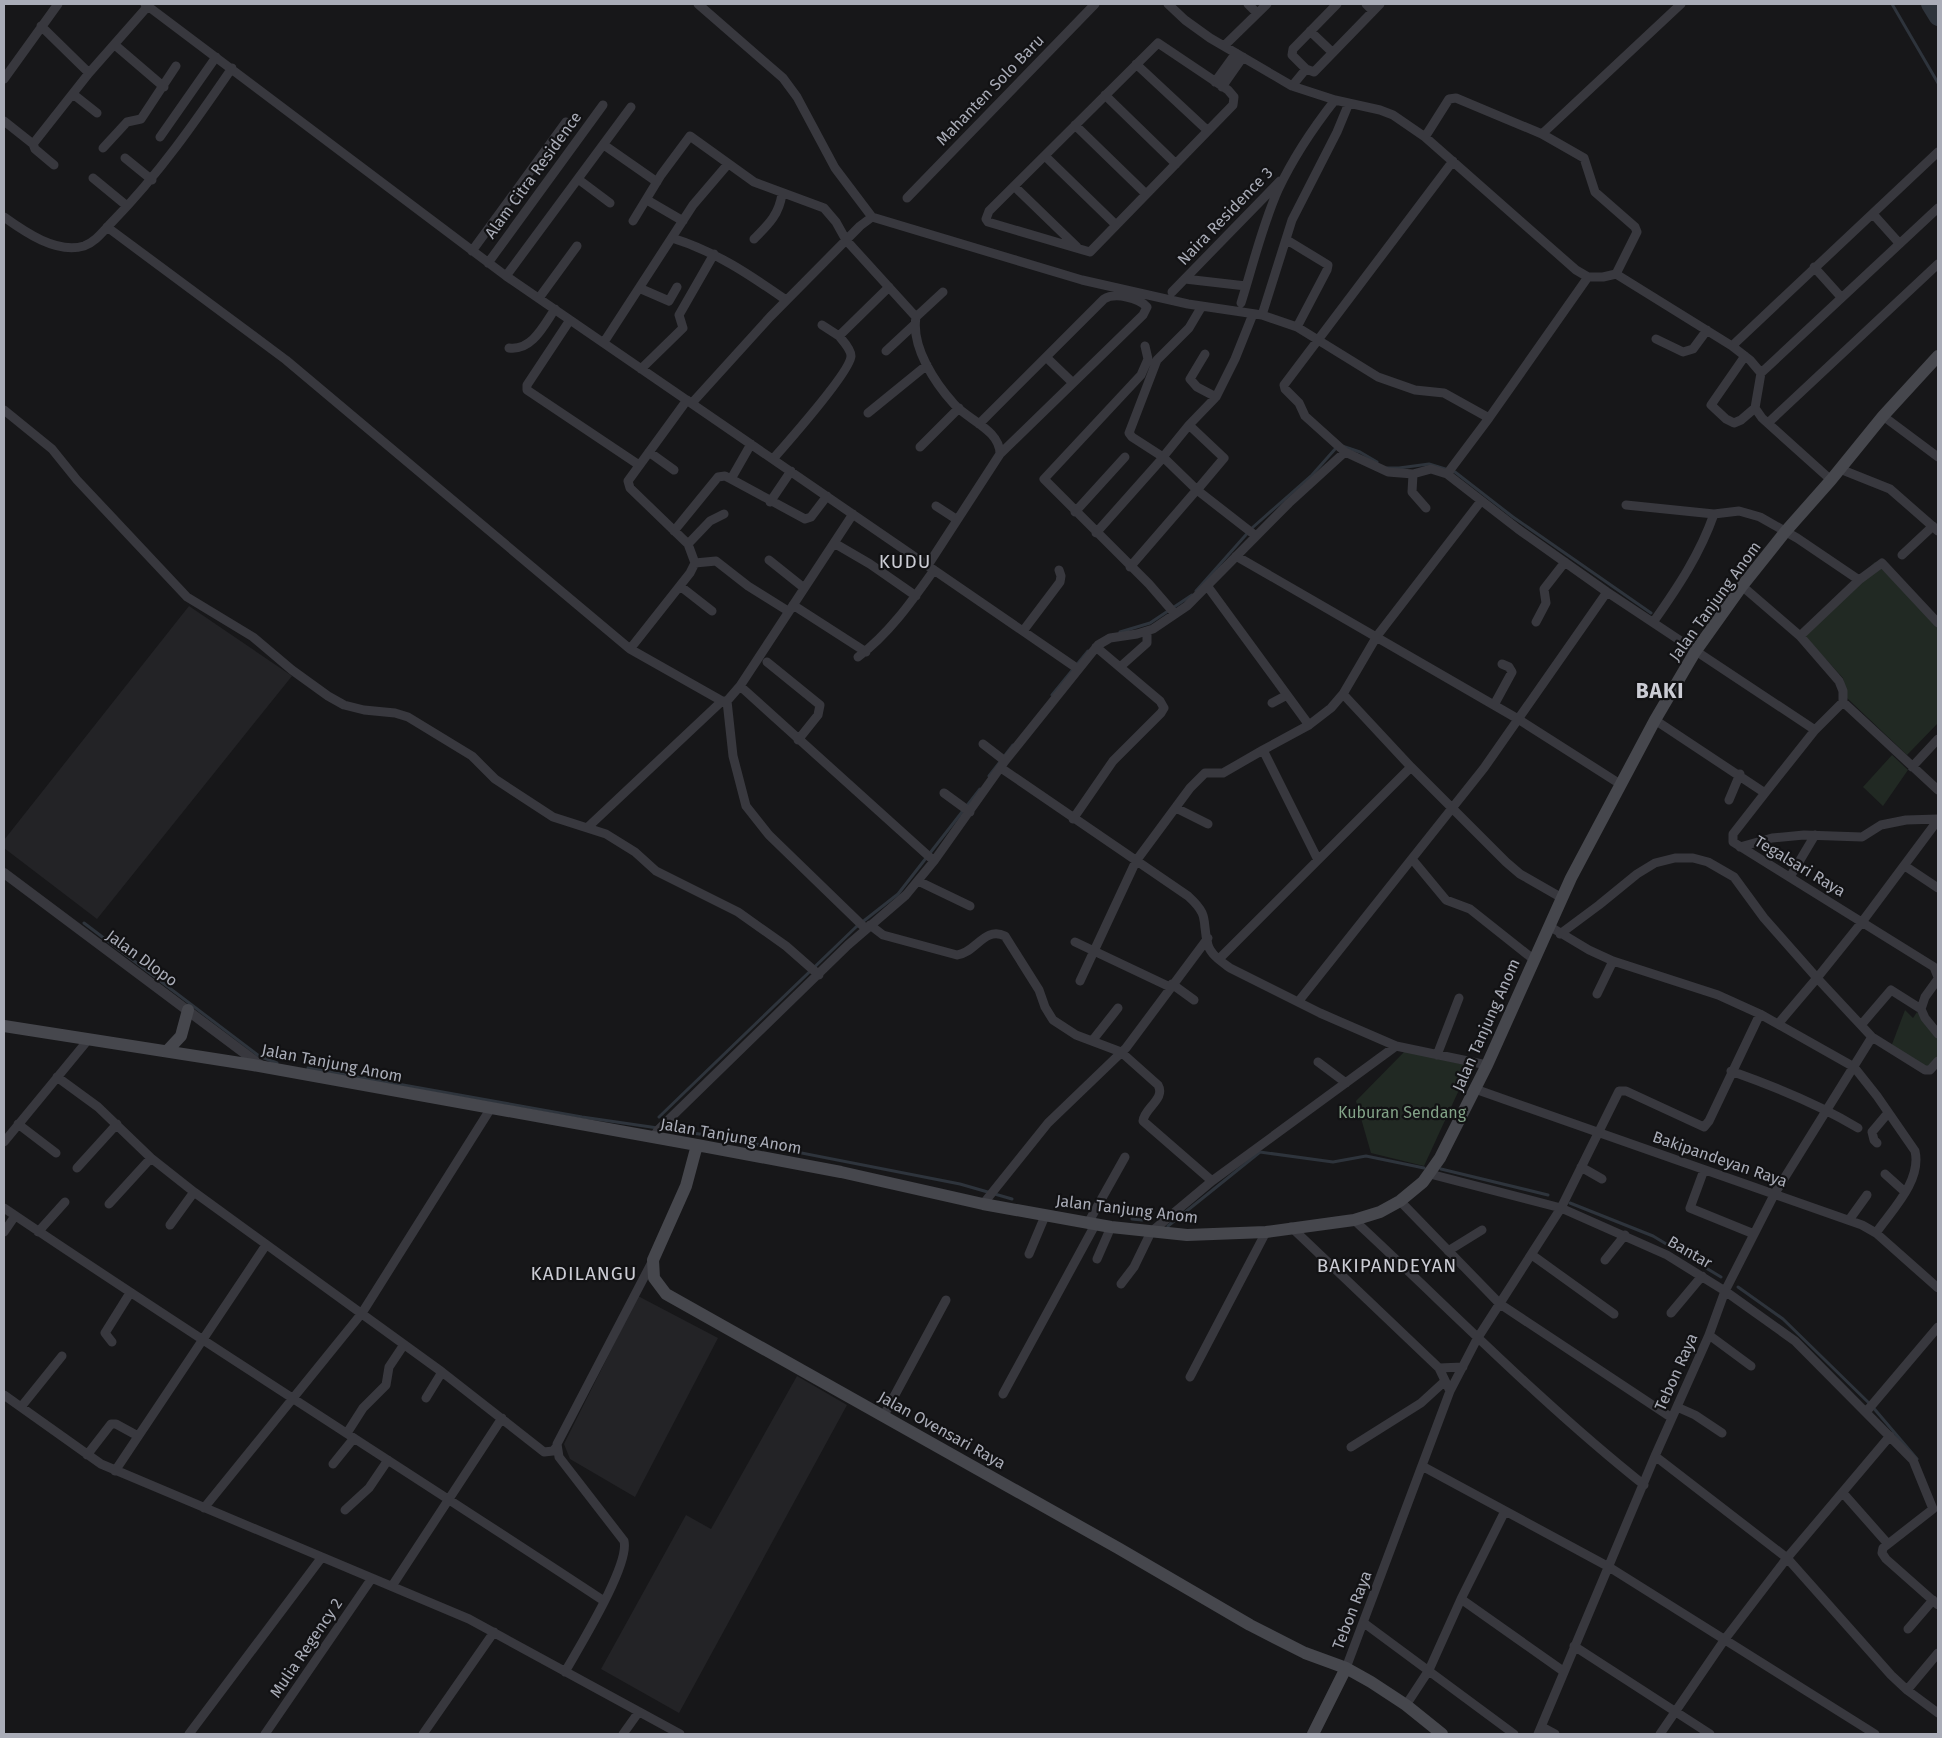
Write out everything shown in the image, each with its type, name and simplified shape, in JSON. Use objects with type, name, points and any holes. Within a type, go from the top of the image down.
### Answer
[{"type":"main road","name":"Jalan Tanjung Anom","points":[[4,1026],[264,1067],[491,1108],[659,1131],[697,1145],[988,1198],[1045,1216],[1111,1227],[1202,1235],[1266,1232],[1354,1220],[1380,1212],[1400,1201],[1430,1174],[1476,1089],[1562,898],[1620,784],[1695,652],[1742,586],[1785,532],[1831,480],[1883,416],[1938,356]]},
{"type":"main road","points":[[167,1051],[181,1036],[188,1010]]},
{"type":"main road","points":[[653,1260],[686,1186],[697,1145]]},
{"type":"main road","name":"Jalan Ovensari Raya","points":[[653,1260],[654,1278],[666,1294],[1118,1548],[1250,1625],[1305,1654],[1346,1668],[1406,1705],[1442,1734]]},
{"type":"main road","points":[[1313,1734],[1346,1668]]},
{"type":"street","points":[[4,79],[7,67],[58,4]]},
{"type":"street","points":[[698,4],[783,78],[797,97],[835,168],[872,217],[1082,280],[1202,306],[1258,315],[1297,327],[1378,377],[1415,390],[1444,393],[1489,418]]},
{"type":"street","name":"Mahanten Solo Baru","points":[[907,198],[1095,4]]},
{"type":"street","points":[[1168,4],[1185,20],[1224,46],[1292,86],[1335,100],[1380,110],[1393,115],[1425,137],[1576,270],[1588,277],[1603,277],[1616,274],[1732,346],[1761,373]]},
{"type":"street","points":[[1248,4],[1257,13]]},
{"type":"street","points":[[1224,46],[1266,4]]},
{"type":"street","points":[[1337,4],[1291,52],[1306,69],[1314,72],[1380,4]]},
{"type":"street","points":[[1366,4],[1373,11]]},
{"type":"street","points":[[1542,134],[1681,4]]},
{"type":"street","points":[[33,144],[146,5],[506,276],[1075,667]]},
{"type":"street","points":[[41,26],[89,73]]},
{"type":"street","points":[[1310,31],[1332,52]]},
{"type":"street","points":[[1158,43],[1231,93],[1234,101],[1208,131],[1090,252],[988,222],[986,219],[989,212],[1136,64],[1158,43]]},
{"type":"street","points":[[115,45],[164,86]]},
{"type":"street","points":[[1219,84],[1240,55]]},
{"type":"street","points":[[160,137],[216,57]]},
{"type":"street","points":[[1136,64],[1208,131]]},
{"type":"street","points":[[103,148],[127,122],[141,119],[176,66]]},
{"type":"street","points":[[4,217],[34,236],[64,246],[85,246],[94,241],[152,180],[232,68]]},
{"type":"street","points":[[1292,86],[1306,69]]},
{"type":"street","points":[[73,94],[97,113]]},
{"type":"street","points":[[1105,95],[1176,164]]},
{"type":"street","points":[[1425,137],[1448,100],[1452,98],[1542,134],[1584,158],[1595,192],[1636,227],[1636,238],[1616,274]]},
{"type":"street","name":"Naira Residence 3","points":[[1241,303],[1269,212],[1287,174],[1309,136],[1335,100]]},
{"type":"street","points":[[1096,533],[1216,397],[1258,315],[1287,240],[1292,220],[1337,132],[1349,103]]},
{"type":"street","name":"Alam Citra Residence","points":[[488,263],[603,105]]},
{"type":"street","points":[[506,276],[631,107]]},
{"type":"street","points":[[4,121],[33,144],[35,149],[54,165]]},
{"type":"street","points":[[472,251],[566,122]]},
{"type":"street","points":[[1075,125],[1146,194]]},
{"type":"street","points":[[633,221],[657,182],[690,136],[754,182],[824,208],[836,222],[846,240],[916,321],[920,349],[937,381],[959,408],[997,442],[1000,454]]},
{"type":"street","points":[[604,145],[657,182]]},
{"type":"street","points":[[1732,346],[1938,152]]},
{"type":"street","points":[[1045,156],[1116,225]]},
{"type":"street","points":[[126,158],[152,180]]},
{"type":"street","points":[[1453,161],[1317,338],[1284,387],[1299,403],[1305,416],[1339,448],[1388,472],[1413,474],[1431,469],[1448,471],[1481,501],[1607,592],[1654,621],[1695,652],[1815,730]]},
{"type":"street","points":[[604,342],[693,205],[728,164]]},
{"type":"street","name":"Naira Residence 3","points":[[1172,292],[1287,174]]},
{"type":"street","points":[[93,178],[127,206]]},
{"type":"street","points":[[578,179],[610,203]]},
{"type":"street","points":[[1014,186],[1078,248]]},
{"type":"street","points":[[754,239],[779,210],[782,194]]},
{"type":"street","points":[[647,200],[683,221]]},
{"type":"street","points":[[1744,356],[1711,406],[1726,420],[1734,423],[1741,420],[1755,408],[1761,373],[1938,208]]},
{"type":"street","points":[[1873,214],[1900,244]]},
{"type":"street","points":[[695,563],[688,544],[628,484],[639,465],[689,401],[786,300],[846,240],[872,217]]},
{"type":"street","points":[[107,227],[286,360],[630,649],[724,701]]},
{"type":"street","points":[[672,238],[714,254],[786,300]]},
{"type":"street","points":[[1287,240],[1328,265],[1297,327]]},
{"type":"street","points":[[539,298],[577,246]]},
{"type":"street","points":[[641,369],[683,328],[679,317],[683,306],[714,254]]},
{"type":"street","points":[[1768,423],[1938,264]]},
{"type":"street","points":[[1814,267],[1841,298]]},
{"type":"street","points":[[1448,471],[1489,418],[1588,277]]},
{"type":"street","name":"Naira Residence 3","points":[[1185,279],[1246,286]]},
{"type":"street","points":[[669,301],[677,287]]},
{"type":"street","points":[[839,336],[888,287]]},
{"type":"street","points":[[639,288],[683,306]]},
{"type":"street","points":[[886,351],[943,292]]},
{"type":"street","points":[[630,649],[680,586],[695,563],[716,560],[748,586],[790,608],[862,655],[893,624],[916,596],[956,519],[1000,454],[1143,315],[1147,307],[1145,304],[1117,296],[1108,296],[979,424]]},
{"type":"street","points":[[1202,306],[1189,328],[1157,360],[1129,432],[1132,437],[1161,459],[1196,491],[1252,532]]},
{"type":"street","points":[[509,348],[521,347],[527,344],[555,309]]},
{"type":"street","points":[[570,320],[527,385],[527,390],[639,465]]},
{"type":"street","points":[[774,459],[830,391],[850,360],[850,350],[839,336],[822,325]]},
{"type":"street","points":[[1656,339],[1683,352],[1693,349],[1707,330]]},
{"type":"street","points":[[1145,346],[1148,359],[1141,375],[1044,479],[1173,611]]},
{"type":"street","points":[[1205,354],[1190,378],[1197,387],[1216,397]]},
{"type":"street","points":[[1046,357],[1072,383]]},
{"type":"street","points":[[868,413],[927,365]]},
{"type":"street","points":[[920,446],[959,408]]},
{"type":"street","points":[[1755,408],[1768,423],[1831,480]]},
{"type":"street","points":[[4,410],[52,449],[77,480],[186,596],[254,637],[292,670],[328,696],[344,705],[364,710],[395,713],[408,717],[472,756],[494,779],[545,812],[566,822],[588,827],[623,843],[656,871],[738,912],[815,971]]},
{"type":"street","points":[[1883,416],[1938,456]]},
{"type":"street","points":[[1130,567],[1224,458],[1189,426]]},
{"type":"street","points":[[731,479],[751,444]]},
{"type":"street","points":[[659,1131],[815,971],[864,925],[906,895],[918,881],[929,857],[1075,667],[1096,646],[1110,638],[1147,631],[1208,587],[1236,556],[1252,532],[1339,448]]},
{"type":"street","points":[[649,452],[674,470]]},
{"type":"street","points":[[1075,512],[1125,457]]},
{"type":"street","points":[[1840,469],[1890,489],[1936,528],[1902,555]]},
{"type":"street","points":[[770,502],[791,471]]},
{"type":"street","points":[[1413,474],[1412,492],[1426,508]]},
{"type":"street","points":[[674,531],[718,477],[725,476],[770,502],[805,519],[809,519],[826,496]]},
{"type":"street","points":[[1080,981],[1136,861],[1205,773],[1223,773],[1309,725],[1331,708],[1343,694],[1377,636],[1481,501]]},
{"type":"street","points":[[1626,504],[1714,514],[1731,511],[1750,514],[1785,532],[1859,580]]},
{"type":"street","points":[[936,506],[956,519]]},
{"type":"street","points":[[688,544],[710,521],[724,514]]},
{"type":"street","points":[[588,827],[740,686],[853,514]]},
{"type":"street","points":[[1654,621],[1674,595],[1692,563],[1714,514]]},
{"type":"street","points":[[834,543],[870,564],[916,596]]},
{"type":"street","points":[[1236,556],[1518,719],[1620,784]]},
{"type":"street","points":[[769,560],[804,588]]},
{"type":"street","points":[[1536,622],[1546,603],[1544,589],[1565,562]]},
{"type":"street","points":[[1800,636],[1859,580],[1882,563],[1938,622]]},
{"type":"street","points":[[1023,631],[1057,588],[1061,579],[1059,570]]},
{"type":"street","points":[[680,586],[712,611]]},
{"type":"street","points":[[1655,720],[1740,774],[1765,793],[1815,730],[1842,702],[1843,691],[1839,681],[1800,636],[1742,586]]},
{"type":"street","points":[[1208,587],[1309,725]]},
{"type":"street","points":[[1298,1002],[1452,809],[1607,592]]},
{"type":"street","points":[[1120,668],[1147,643],[1147,631]]},
{"type":"street","points":[[1073,819],[1113,761],[1163,710],[1160,701],[1096,646]]},
{"type":"street","points":[[767,662],[820,705],[818,715],[798,740]]},
{"type":"street","points":[[1494,705],[1512,672],[1509,667],[1502,664]]},
{"type":"street","points":[[740,686],[929,857]]},
{"type":"street","points":[[1343,694],[1452,809],[1520,874],[1562,898]]},
{"type":"street","points":[[1272,703],[1287,695]]},
{"type":"street","points":[[724,701],[733,756],[746,806],[769,835],[864,925],[883,935],[957,955],[967,952],[989,934],[994,933],[1005,936],[1039,990],[1052,1020],[1092,1041],[1121,1052],[1160,1089],[1159,1097],[1144,1115],[1143,1121],[1145,1125],[1212,1181]]},
{"type":"street","points":[[1842,702],[1938,790]]},
{"type":"street","points":[[1912,767],[1938,739]]},
{"type":"street","points":[[984,744],[1002,762],[1073,819],[1199,906],[1205,916],[1210,949],[1219,959],[1238,972],[1298,1002],[1396,1046],[1487,1065]]},
{"type":"street","points":[[1263,750],[1318,860]]},
{"type":"street","points":[[1219,959],[1411,767]]},
{"type":"street","points":[[1730,800],[1733,785],[1740,774]]},
{"type":"street","points":[[944,793],[966,809]]},
{"type":"street","name":"Tegalsari Raya","points":[[1765,793],[1734,834],[1733,842],[1934,967],[1938,978]]},
{"type":"street","points":[[1176,808],[1208,824]]},
{"type":"street","points":[[1740,847],[1772,838],[1816,835],[1862,837],[1881,825],[1906,820],[1938,819],[1935,831],[1778,1024]]},
{"type":"street","points":[[1790,877],[1816,835]]},
{"type":"street","points":[[1560,934],[1637,874],[1655,863],[1675,858],[1693,858],[1708,862],[1734,877],[1764,918],[1872,1037],[1925,1070],[1930,1070],[1938,1061]]},
{"type":"street","points":[[1412,860],[1446,900],[1470,909],[1534,959]]},
{"type":"street","points":[[1905,866],[1938,888]]},
{"type":"street","name":"Jalan Dlopo","points":[[4,873],[264,1067]]},
{"type":"street","points":[[918,881],[970,906]]},
{"type":"street","points":[[1549,926],[1560,934],[1613,961],[1718,995],[1760,1014],[1854,1067],[1888,1112],[1915,1152],[1916,1157],[1913,1176],[1905,1192],[1876,1233]]},
{"type":"street","points":[[988,1198],[1048,1123],[1121,1052],[1208,938]]},
{"type":"street","points":[[1076,942],[1171,986],[1194,1000]]},
{"type":"street","points":[[1597,994],[1613,961]]},
{"type":"street","points":[[1921,1009],[1925,997],[1938,978]]},
{"type":"street","points":[[1861,1025],[1891,990],[1921,1009],[1925,1018],[1938,1034]]},
{"type":"street","points":[[1437,1055],[1458,998]]},
{"type":"street","points":[[1092,1041],[1118,1008]]},
{"type":"street","points":[[1760,1014],[1731,1071],[1827,1110],[1858,1128]]},
{"type":"street","name":"Tebon Raya","points":[[1540,1730],[1563,1671],[1709,1335],[1727,1288],[1774,1193],[1872,1037]]},
{"type":"street","points":[[4,1142],[88,1040]]},
{"type":"street","points":[[1121,1284],[1134,1267],[1151,1232],[1212,1181],[1396,1046]]},
{"type":"street","points":[[1318,1062],[1346,1083]]},
{"type":"street","name":"Tebon Raya","points":[[1346,1668],[1450,1391],[1477,1339],[1562,1205],[1619,1091],[1623,1090],[1704,1127],[1709,1121],[1731,1071]]},
{"type":"street","points":[[57,1077],[117,1124],[151,1158],[194,1192],[362,1313],[403,1346],[442,1372],[544,1452],[553,1451],[557,1446],[653,1260]]},
{"type":"street","name":"Bakipandeyan Raya","points":[[1476,1089],[1598,1134],[1849,1220],[1876,1233],[1938,1288]]},
{"type":"street","points":[[204,1508],[362,1313],[491,1108]]},
{"type":"street","points":[[1877,1143],[1872,1137],[1872,1132],[1888,1112]]},
{"type":"street","points":[[18,1124],[56,1152]]},
{"type":"street","points":[[77,1168],[117,1124]]},
{"type":"street","points":[[1003,1394],[1125,1157]]},
{"type":"street","points":[[109,1204],[151,1158]]},
{"type":"street","points":[[1582,1167],[1602,1179]]},
{"type":"street","points":[[1704,1170],[1690,1208],[1754,1234]]},
{"type":"street","name":"Bantar","points":[[1430,1174],[1562,1205],[1667,1255],[1702,1276],[1727,1288],[1794,1341],[1869,1409],[1890,1436],[1915,1463],[1933,1509],[1888,1544]]},
{"type":"street","points":[[1885,1174],[1905,1192]]},
{"type":"street","points":[[170,1225],[194,1192]]},
{"type":"street","points":[[1849,1220],[1867,1194]]},
{"type":"street","points":[[1400,1201],[1500,1304],[1672,1418]]},
{"type":"street","points":[[38,1232],[65,1202]]},
{"type":"street","points":[[4,1208],[202,1342],[450,1499],[604,1601]]},
{"type":"street","points":[[4,1232],[15,1216]]},
{"type":"street","points":[[1029,1254],[1045,1216]]},
{"type":"street","points":[[1354,1220],[1477,1339],[1589,1441],[1644,1485]]},
{"type":"street","points":[[1097,1259],[1111,1227]]},
{"type":"street","points":[[1291,1228],[1439,1368],[1450,1391]]},
{"type":"street","points":[[1448,1251],[1482,1230]]},
{"type":"street","points":[[1190,1377],[1266,1232]]},
{"type":"street","points":[[1605,1260],[1625,1235]]},
{"type":"street","points":[[115,1471],[266,1245]]},
{"type":"street","points":[[1532,1254],[1614,1314]]},
{"type":"street","points":[[1671,1313],[1702,1276]]},
{"type":"street","points":[[112,1342],[104,1335],[105,1331],[130,1293]]},
{"type":"street","points":[[884,1417],[946,1300]]},
{"type":"street","points":[[1869,1409],[1938,1327]]},
{"type":"street","points":[[1709,1335],[1751,1366]]},
{"type":"street","points":[[333,1464],[364,1408],[386,1385],[389,1367],[403,1346]]},
{"type":"street","points":[[21,1407],[62,1356]]},
{"type":"street","points":[[1439,1368],[1463,1367]]},
{"type":"street","points":[[426,1398],[442,1372]]},
{"type":"street","points":[[1351,1447],[1421,1403],[1445,1381]]},
{"type":"street","points":[[4,1395],[88,1455],[115,1471],[469,1619],[638,1713],[680,1734]]},
{"type":"street","points":[[1677,1407],[1695,1415],[1722,1433]]},
{"type":"street","points":[[392,1586],[502,1418]]},
{"type":"street","points":[[88,1455],[110,1424],[116,1424],[138,1436]]},
{"type":"street","points":[[1660,1734],[1725,1639],[1787,1558],[1890,1436]]},
{"type":"street","points":[[557,1446],[559,1457],[624,1541],[626,1547],[623,1560],[604,1601],[566,1672]]},
{"type":"street","points":[[1655,1456],[1787,1558],[1907,1690],[1938,1713]]},
{"type":"street","points":[[344,1510],[369,1488],[388,1460]]},
{"type":"street","points":[[1422,1466],[1609,1567],[1875,1734]]},
{"type":"street","points":[[1843,1493],[1888,1544],[1882,1550],[1883,1556],[1936,1603],[1908,1628]]},
{"type":"street","points":[[1406,1705],[1429,1670],[1505,1511]]},
{"type":"street","points":[[189,1734],[322,1557]]},
{"type":"street","name":"Mulia Regency 2","points":[[265,1734],[372,1578]]},
{"type":"street","points":[[1462,1599],[1563,1671]]},
{"type":"street","points":[[1364,1623],[1514,1734]]},
{"type":"street","points":[[423,1734],[494,1632]]},
{"type":"street","points":[[1574,1646],[1710,1734]]},
{"type":"street","points":[[1907,1690],[1938,1653]]},
{"type":"street","points":[[623,1734],[638,1713]]},
{"type":"street","points":[[1540,1730],[1555,1734]]},
{"type":"shaded area","points":[[189,606],[292,676],[97,919],[4,848],[4,840]]},
{"type":"shaded area","points":[[638,1296],[718,1338],[635,1497],[570,1459],[564,1444]]},
{"type":"shaded area","points":[[797,1376],[847,1405],[679,1713],[601,1669],[686,1515],[711,1529]]},
{"type":"green space","points":[[1875,562],[1938,626],[1938,723],[1907,755],[1847,698],[1843,678],[1802,633]]},
{"type":"green space","points":[[1892,755],[1908,770],[1883,806],[1863,787]]},
{"type":"green space","points":[[1905,1010],[1913,1018],[1917,1012],[1938,1038],[1938,1058],[1928,1069],[1891,1047]]},
{"type":"green space","name":"Kuburan Sendang","points":[[1405,1051],[1470,1066],[1424,1166],[1371,1153],[1356,1101]]},
{"type":"waterway","points":[[1892,4],[1938,83]]},
{"type":"waterway","points":[[1930,4],[1938,17]]},
{"type":"waterway","points":[[1342,446],[1360,452],[1377,462]]},
{"type":"waterway","points":[[1196,591],[1252,528],[1312,475],[1336,448]]},
{"type":"waterway","points":[[1387,468],[1429,464],[1455,472],[1513,517],[1651,613]]},
{"type":"waterway","points":[[1120,632],[1150,623],[1192,595]]},
{"type":"waterway","points":[[1052,695],[1088,651]]},
{"type":"waterway","points":[[989,776],[1013,745]]},
{"type":"waterway","points":[[659,1117],[856,927],[898,894],[980,789]]},
{"type":"waterway","points":[[84,923],[259,1056],[277,1063]]},
{"type":"waterway","points":[[308,1068],[582,1117],[720,1137],[960,1184],[1012,1199]]},
{"type":"waterway","points":[[1168,1226],[1260,1152],[1333,1162],[1366,1156],[1424,1168]]},
{"type":"waterway","points":[[1441,1169],[1548,1195]]},
{"type":"waterway","points":[[1570,1203],[1653,1236],[1721,1277]]},
{"type":"waterway","points":[[1132,1219],[1142,1220]]},
{"type":"waterway","points":[[1738,1287],[1783,1319],[1871,1405],[1917,1459]]},
{"type":"district","name":"KUDU","points":[[905,561]]},
{"type":"district","name":"BAKI","points":[[1660,691]]},
{"type":"district","name":"BAKIPANDEYAN","points":[[1387,1265]]},
{"type":"district","name":"KADILANGU","points":[[584,1273]]}]
